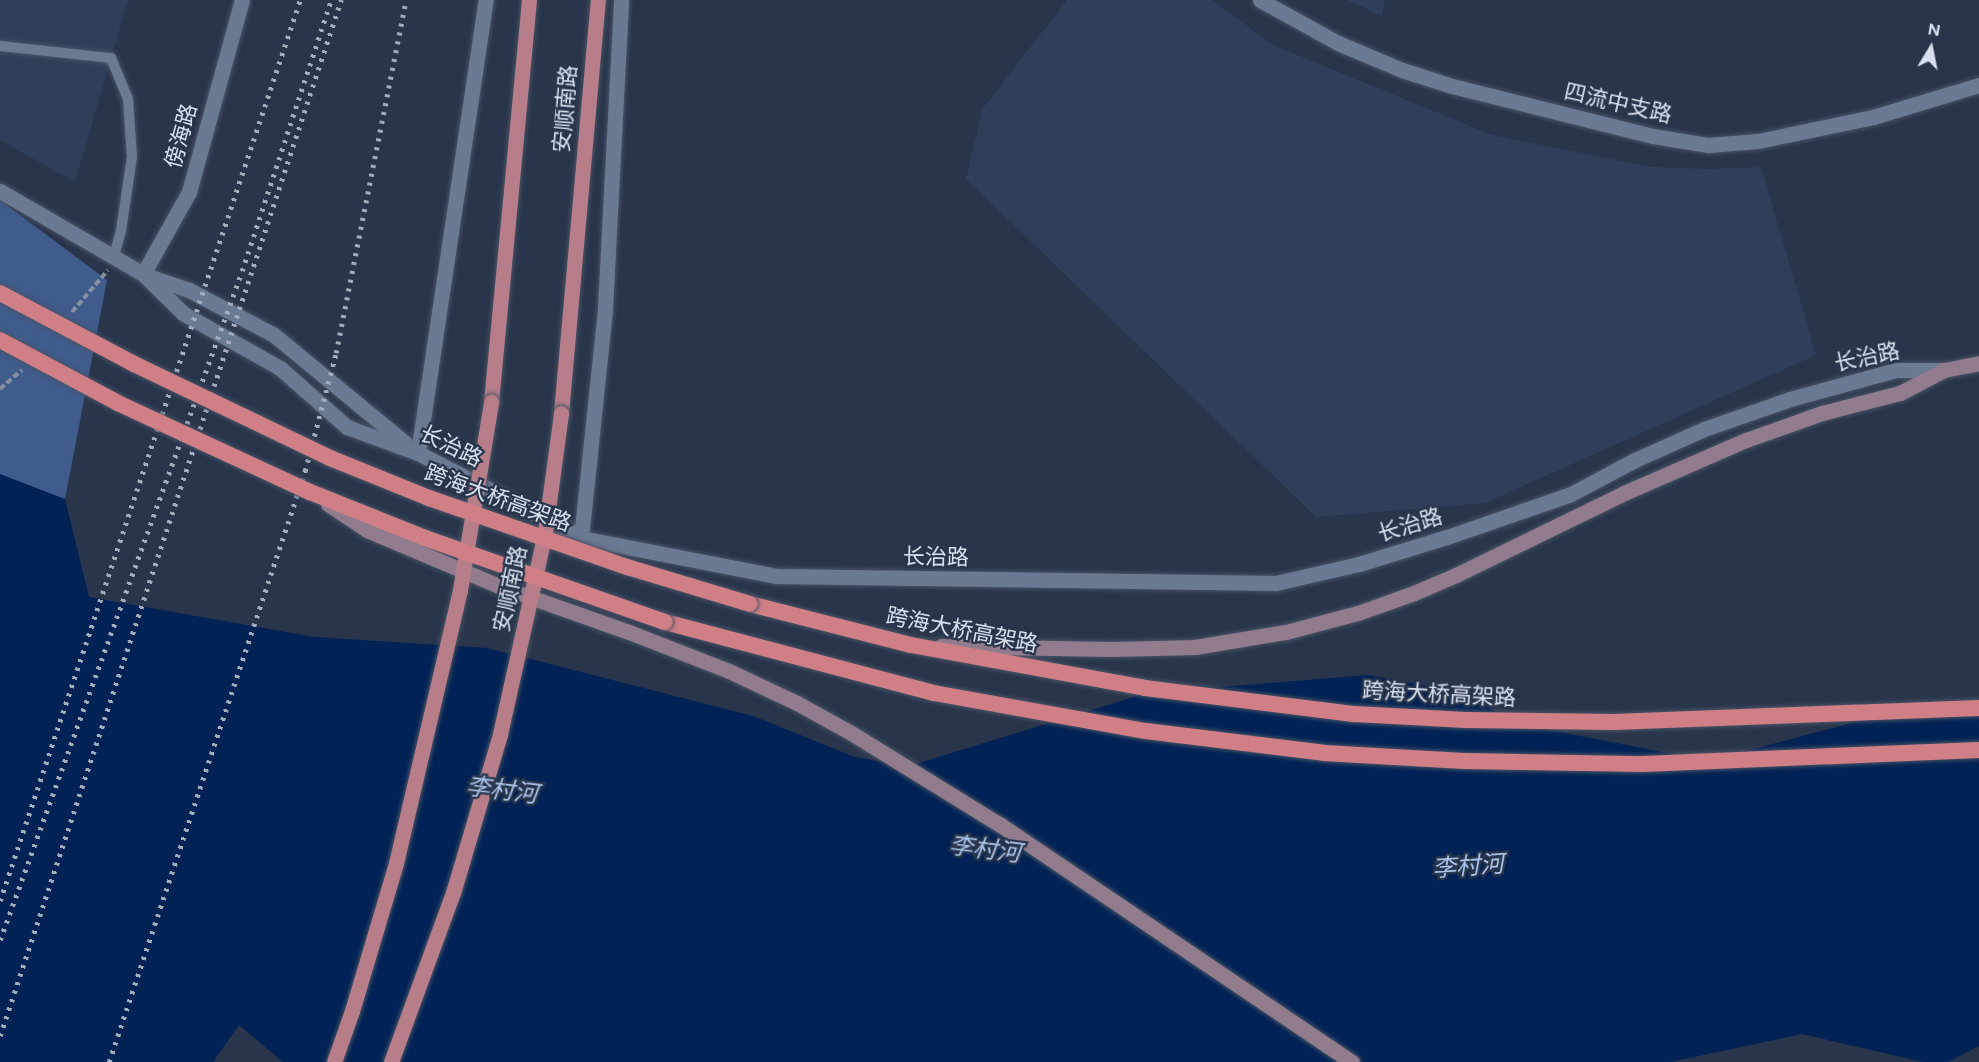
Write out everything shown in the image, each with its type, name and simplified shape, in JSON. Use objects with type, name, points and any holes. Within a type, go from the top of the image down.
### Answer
[{"type":"highway","name":"跨海大桥高架路","points":[[0,293],[134,364],[252,421],[330,458],[429,498],[627,567],[750,604],[911,645],[1145,688],[1377,715],[1466,720],[1614,722],[1979,708]]},
{"type":"highway","points":[[0,340],[118,403],[310,492],[425,538],[665,622],[934,693],[1146,731],[1324,753],[1476,761],[1643,764],[1979,750]]},
{"type":"main road","name":"安顺南路","points":[[334,1062],[396,863],[460,590],[491,402],[529,0]]},
{"type":"main road","name":"安顺南路","points":[[391,1062],[453,893],[500,734],[545,532],[561,413],[598,0]]},
{"type":"main road","points":[[911,645],[1110,649],[1195,647],[1286,632],[1358,613],[1414,593],[1624,493],[1746,440],[1822,413],[1900,393],[1944,370],[1979,363]]},
{"type":"main road","points":[[310,492],[367,530],[499,586],[629,632],[729,671],[797,703],[853,734],[999,824],[1352,1062]]},
{"type":"street","name":"傍海路","points":[[143,274],[189,192],[242,0]]},
{"type":"street","points":[[143,274],[189,290],[274,335],[366,413],[418,453],[486,0]]},
{"type":"street","points":[[581,538],[605,308],[621,0]]},
{"type":"street","name":"四流中支路","points":[[1260,0],[1338,43],[1412,73],[1452,86],[1653,136],[1708,145],[1758,141],[1873,117],[1979,85]]},
{"type":"street","name":"长治路","points":[[0,191],[113,259],[143,274],[184,314],[280,368],[347,427],[418,453],[584,538],[581,538],[776,576],[1276,583],[1403,551],[1571,494],[1635,460],[1704,429],[1791,399],[1896,370],[1944,370]]},
{"type":"lane","points":[[0,46],[111,58],[128,99],[132,158],[121,231],[113,259]]},
{"type":"shaded area","points":[[0,0],[128,0],[75,182],[0,140]]},
{"type":"shaded area","points":[[1067,0],[1212,0],[1273,45],[1492,135],[1650,167],[1707,169],[1761,167],[1816,355],[1485,503],[1316,517],[966,179],[983,108]]},
{"type":"shaded area","points":[[1347,0],[1385,0],[1382,16]]},
{"type":"shaded area","points":[[0,200],[107,280],[65,499],[0,683]]},
{"type":"water","name":"李村河","points":[[0,474],[65,499],[89,597],[314,637],[487,648],[753,716],[855,757],[909,766],[1147,693],[1367,675],[1455,691],[1524,725],[1708,761],[1901,710],[1979,712],[1979,1046],[1948,1062],[1923,1062],[1802,1034],[1670,1062],[283,1062],[239,1025],[213,1062],[0,1062]]},
{"type":"railway","points":[[0,901],[300,0]]},
{"type":"railway","points":[[0,940],[242,271],[331,0]]},
{"type":"railway","points":[[0,1036],[341,0]]},
{"type":"railway","points":[[109,1062],[305,471],[336,353],[406,0]]}]
